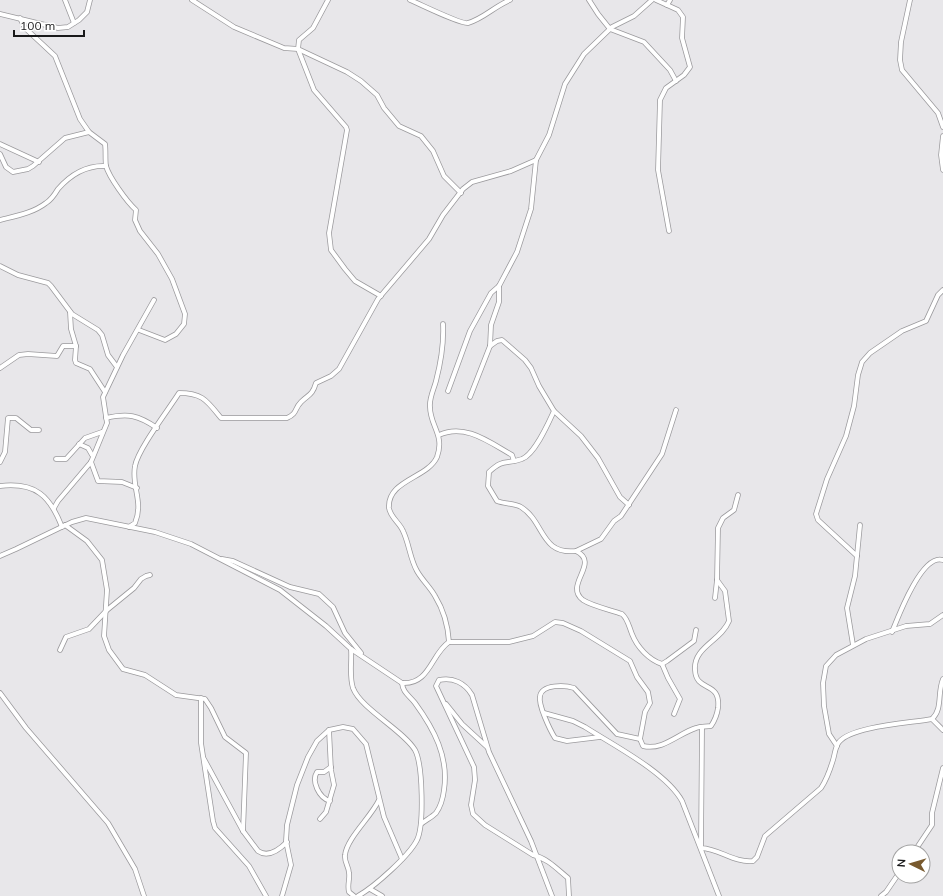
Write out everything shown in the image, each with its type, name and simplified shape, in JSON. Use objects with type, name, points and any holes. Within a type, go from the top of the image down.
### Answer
[{"type":"street","points":[[65,0],[74,23]]},
{"type":"street","points":[[0,14],[58,28],[68,27],[87,12],[90,0]]},
{"type":"street","points":[[192,0],[234,27],[284,48],[298,49],[347,72],[377,95],[384,108],[399,126],[416,133],[425,140],[433,151],[444,176],[461,193]]},
{"type":"street","points":[[328,0],[313,28],[299,40],[298,49],[314,90],[347,130],[329,233],[331,250],[355,281],[381,296]]},
{"type":"street","points":[[410,0],[443,13],[457,22],[467,24],[510,0]]},
{"type":"street","points":[[589,0],[610,29],[644,42],[670,70],[676,81]]},
{"type":"street","points":[[448,391],[470,332],[491,293],[499,286],[517,252],[531,209],[534,192],[536,160],[549,135],[565,84],[584,54],[610,29],[634,16],[652,0]]},
{"type":"street","points":[[656,0],[678,10],[683,17],[682,38],[690,67],[684,75],[666,88],[660,100],[658,119],[659,179],[669,231]]},
{"type":"street","points":[[667,6],[670,0]]},
{"type":"street","points":[[910,0],[901,42],[900,60],[902,70],[938,113],[943,127]]},
{"type":"street","points":[[20,18],[25,28],[55,56],[80,119],[89,132],[105,144],[106,166],[124,199],[136,210],[135,220],[140,230],[158,254],[172,279],[185,314],[184,324],[176,334],[164,340],[138,330]]},
{"type":"street","points":[[0,154],[6,167],[13,172],[28,169],[39,162],[65,138],[89,132]]},
{"type":"street","points":[[943,136],[941,155],[943,170]]},
{"type":"street","points":[[0,144],[39,162]]},
{"type":"street","points":[[129,527],[135,523],[138,516],[139,496],[134,476],[135,464],[142,450],[180,393],[193,394],[205,398],[221,418],[287,418],[294,415],[300,403],[312,394],[316,383],[330,376],[339,369],[370,312],[381,296],[429,239],[443,215],[461,193],[472,182],[511,171],[536,160]]},
{"type":"street","points":[[0,220],[28,213],[47,203],[64,183],[83,169],[106,166]]},
{"type":"street","points":[[0,266],[18,275],[48,283],[70,312],[98,330],[102,335],[108,355],[117,367]]},
{"type":"street","points":[[470,397],[490,346],[491,326],[499,302],[499,286]]},
{"type":"street","points":[[857,556],[818,520],[816,514],[827,479],[846,436],[854,406],[858,376],[862,362],[870,353],[902,331],[926,321],[938,295],[943,290]]},
{"type":"street","points":[[137,488],[122,482],[98,481],[91,462],[92,454],[106,426],[103,397],[117,367],[154,300]]},
{"type":"street","points":[[70,312],[71,329],[76,346],[74,356],[76,363],[90,369],[105,392]]},
{"type":"street","points":[[443,324],[441,360],[430,406],[432,421],[439,435],[438,451],[434,461],[428,468],[405,481],[392,495],[389,507],[392,516],[403,529],[416,570],[435,596],[441,608],[448,628],[449,642]]},
{"type":"street","points":[[490,346],[497,341],[502,340],[525,360],[554,412],[581,436],[598,458],[617,492],[628,505]]},
{"type":"street","points":[[0,368],[18,355],[28,354],[57,356],[63,346],[76,346]]},
{"type":"street","points":[[554,412],[545,432],[527,456],[514,461],[499,462],[488,472],[488,486],[490,493],[497,501],[521,507],[534,520],[541,533],[552,547],[559,551],[576,551],[601,539],[628,505],[662,454],[676,410]]},
{"type":"street","points":[[106,418],[127,415],[139,417],[157,428]]},
{"type":"street","points":[[0,462],[5,452],[8,418],[16,418],[31,430],[39,430]]},
{"type":"street","points":[[439,435],[454,430],[466,431],[512,455],[514,461]]},
{"type":"street","points":[[56,459],[66,459],[85,438],[102,432]]},
{"type":"street","points":[[79,444],[88,448],[92,454]]},
{"type":"street","points":[[54,508],[58,501],[91,462]]},
{"type":"street","points":[[0,486],[33,488],[46,498],[54,508],[63,526],[87,541],[102,560],[107,590],[104,636],[105,642],[123,669],[145,675],[176,695],[201,698],[207,702],[225,738],[246,753],[244,831]]},
{"type":"street","points":[[715,598],[717,580],[718,528],[723,518],[734,510],[738,494]]},
{"type":"street","points":[[0,556],[63,526],[86,518],[155,532],[181,540],[280,590],[326,626],[351,649],[402,683],[409,684],[421,678],[431,667],[443,647],[449,642],[509,642],[533,636],[555,622],[563,623],[581,631],[630,661],[637,677],[648,692],[650,703],[646,712],[640,739],[643,746],[661,745],[685,732],[712,726],[714,723],[719,698],[715,692],[699,682],[694,671],[696,656],[721,634],[729,621],[725,591],[717,580]]},
{"type":"street","points":[[853,645],[847,608],[855,576],[860,525]]},
{"type":"street","points":[[576,551],[584,558],[586,562],[576,586],[578,593],[583,600],[622,614],[626,617],[632,635],[651,659],[662,664],[680,699],[674,714]]},
{"type":"street","points":[[218,559],[233,561],[290,587],[319,594],[333,607],[349,639],[365,658]]},
{"type":"street","points":[[892,632],[907,598],[925,568],[935,560],[943,560]]},
{"type":"street","points":[[60,650],[66,637],[89,629],[106,610],[134,588],[141,579],[150,575]]},
{"type":"street","points":[[837,746],[830,738],[827,727],[823,676],[826,666],[831,660],[853,645],[906,626],[930,624],[943,615]]},
{"type":"street","points":[[662,664],[694,641],[696,630]]},
{"type":"street","points":[[351,649],[351,676],[356,695],[408,741],[416,751],[422,782],[420,815],[421,824],[418,840],[382,879],[358,896]]},
{"type":"street","points":[[701,848],[737,860],[753,860],[757,857],[765,836],[821,788],[827,779],[837,746],[842,740],[855,733],[878,727],[932,719],[938,716],[943,702],[941,685],[943,679]]},
{"type":"street","points":[[552,896],[537,856],[487,747],[475,701],[468,689],[455,680],[439,680],[436,686],[474,767],[475,780],[471,805],[472,814],[485,825],[537,856],[553,865],[568,878],[569,896]]},
{"type":"street","points":[[402,683],[404,692],[414,702],[437,738],[444,763],[445,773],[442,800],[436,813],[421,824]]},
{"type":"street","points":[[600,737],[559,740],[553,735],[544,713],[540,697],[542,693],[550,687],[569,687],[579,692],[617,734],[640,739]]},
{"type":"street","points":[[0,693],[26,728],[108,823],[135,869],[144,896]]},
{"type":"street","points":[[201,698],[200,737],[202,756],[215,828],[249,866],[266,896]]},
{"type":"street","points":[[442,699],[462,724],[487,747]]},
{"type":"street","points":[[544,713],[573,721],[600,737],[658,775],[675,791],[682,801],[719,896]]},
{"type":"street","points":[[932,719],[943,730]]},
{"type":"street","points":[[282,896],[291,865],[287,842],[287,826],[297,785],[308,757],[317,741],[328,730],[343,727],[353,729],[366,744],[379,800],[388,829],[402,858]]},
{"type":"street","points":[[701,848],[702,727]]},
{"type":"street","points":[[320,819],[326,812],[334,785],[328,730]]},
{"type":"street","points":[[202,756],[244,831],[262,853],[274,852],[287,842]]},
{"type":"street","points":[[330,801],[326,800],[320,794],[314,780],[317,772],[324,772],[331,767]]},
{"type":"street","points":[[919,844],[932,825],[932,813],[943,768]]},
{"type":"street","points":[[354,896],[348,892],[350,872],[345,859],[347,849],[374,810],[379,800]]},
{"type":"street","points":[[881,896],[891,884]]},
{"type":"street","points":[[370,888],[382,896]]}]
